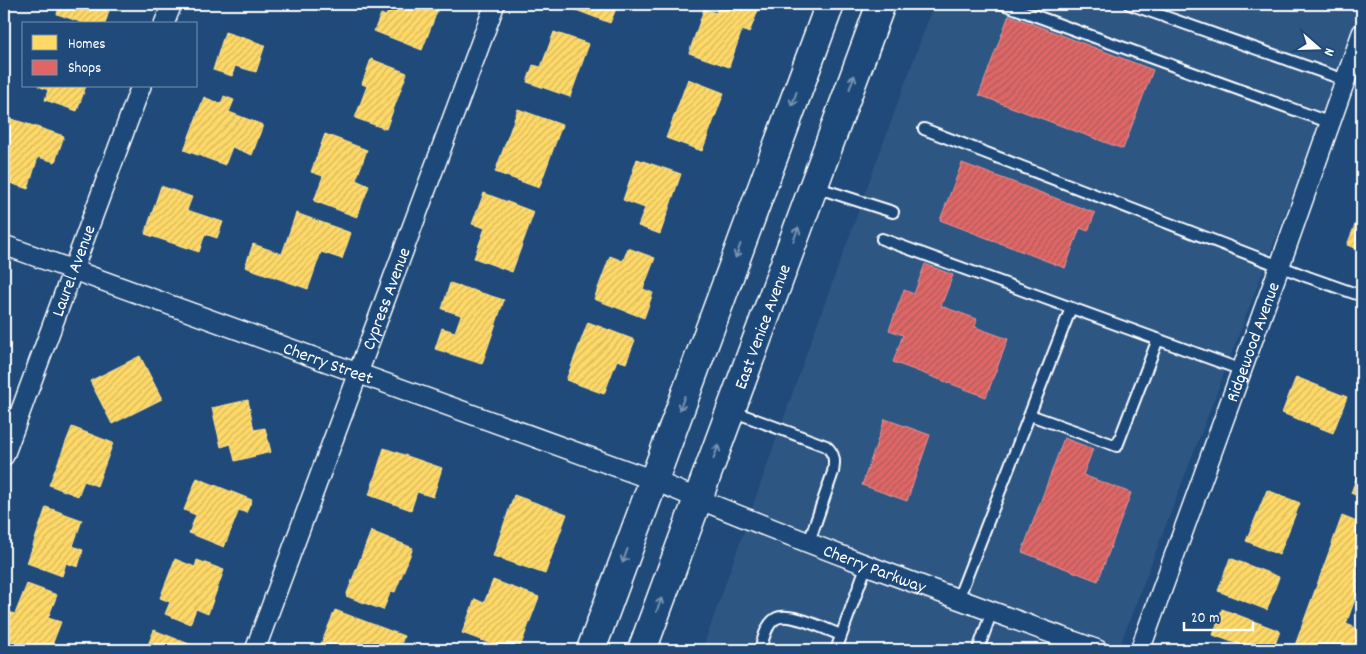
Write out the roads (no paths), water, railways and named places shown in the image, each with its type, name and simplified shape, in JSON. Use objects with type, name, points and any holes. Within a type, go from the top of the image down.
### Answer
[{"type":"main road","points":[[591,650],[830,4]]},
{"type":"main road","name":"East Venice Avenue","points":[[642,650],[881,4]]},
{"type":"street","points":[[165,22],[172,4]]},
{"type":"street","name":"Cypress Avenue","points":[[255,650],[495,4]]},
{"type":"street","name":"Ridgewood Avenue","points":[[1140,650],[1280,265],[1362,32]]},
{"type":"street","name":"Laurel Avenue","points":[[4,456],[140,88]]},
{"type":"street","name":"Cherry Street","points":[[4,245],[653,480]]},
{"type":"street","name":"Cherry Parkway","points":[[653,480],[699,500],[958,599],[1098,650]]},
{"type":"lane","points":[[1003,4],[1330,123]]},
{"type":"lane","points":[[1129,4],[1345,80]]},
{"type":"lane","points":[[924,129],[1362,296]]},
{"type":"lane","points":[[814,187],[893,212]]},
{"type":"lane","points":[[882,239],[1242,370]]},
{"type":"lane","points":[[958,599],[1071,308]]},
{"type":"lane","points":[[1030,415],[1116,446],[1158,339]]},
{"type":"lane","points":[[731,411],[826,446],[832,451],[835,460],[833,472],[809,542]]},
{"type":"lane","points":[[836,650],[867,564]]},
{"type":"lane","points":[[978,650],[992,611]]},
{"type":"lane","points":[[760,650],[768,627],[776,618],[788,615],[842,635]]}]
